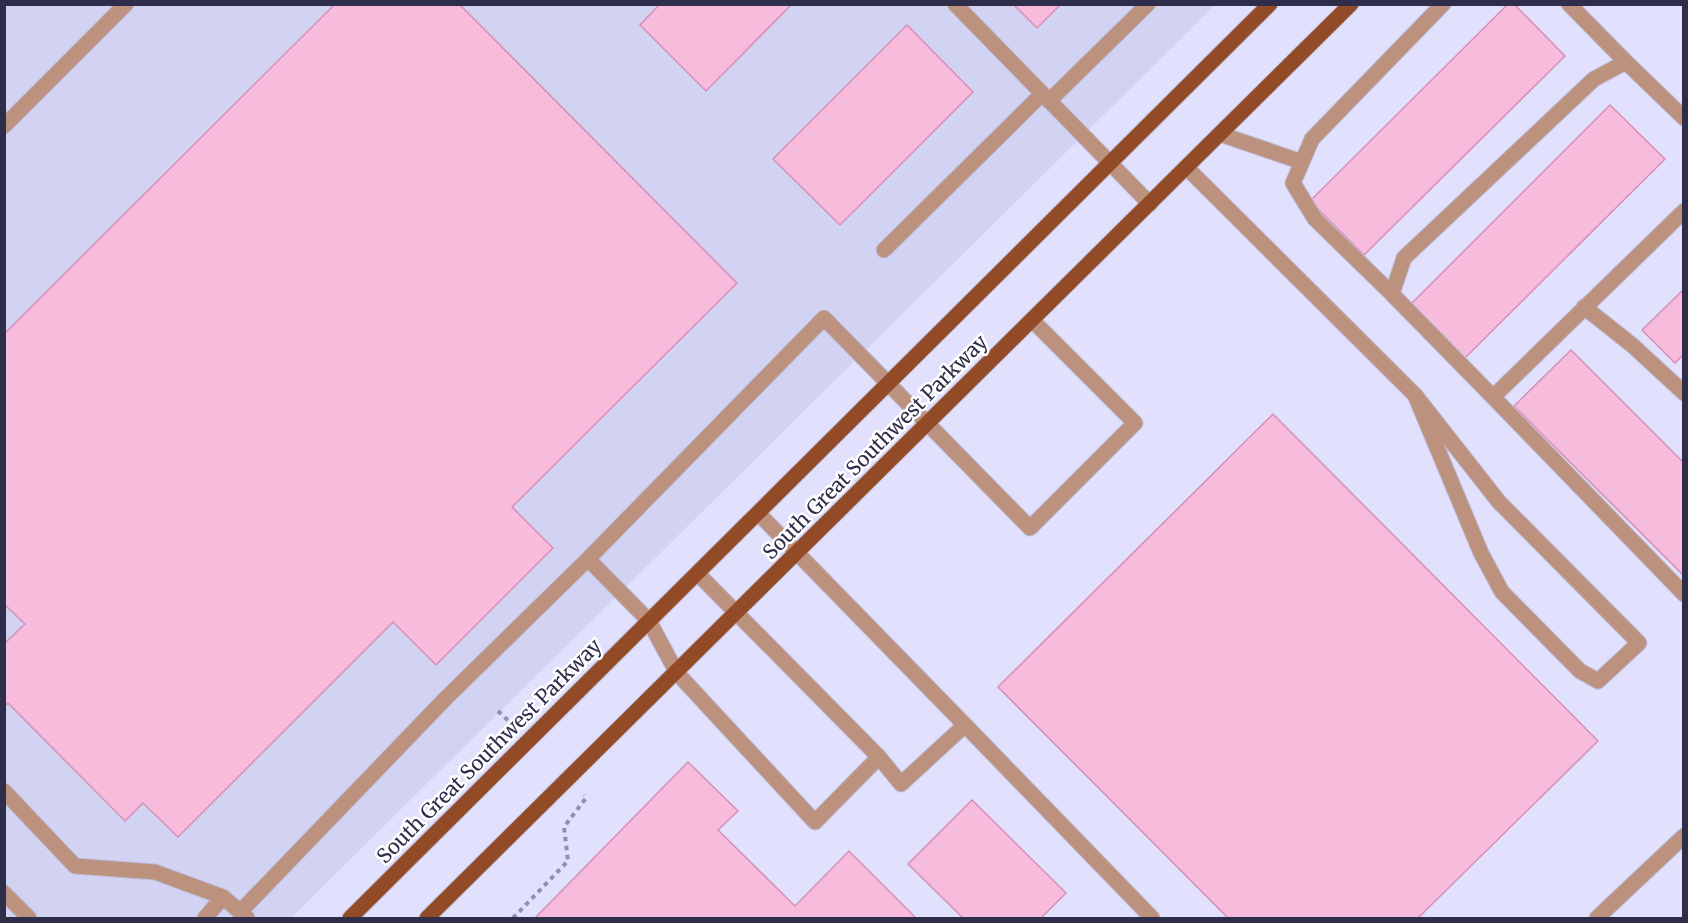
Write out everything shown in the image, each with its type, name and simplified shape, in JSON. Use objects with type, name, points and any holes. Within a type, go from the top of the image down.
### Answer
[{"type":"main road","name":"South Great Southwest Parkway","points":[[350,918],[1111,165],[1270,4]]},
{"type":"main road","name":"South Great Southwest Parkway","points":[[427,918],[677,674],[1351,4]]},
{"type":"lane","points":[[4,126],[126,4]]},
{"type":"lane","points":[[955,4],[1150,204]]},
{"type":"lane","points":[[885,250],[1148,4]]},
{"type":"lane","points":[[1443,4],[1312,139],[1293,183],[1316,219],[1493,397],[1683,594]]},
{"type":"lane","points":[[1569,4],[1683,118]]},
{"type":"lane","points":[[1392,294],[1404,258],[1593,79],[1626,62]]},
{"type":"lane","points":[[1220,134],[1302,162]]},
{"type":"lane","points":[[1187,168],[1415,395],[1499,502],[1639,643],[1598,681],[1580,671],[1502,592],[1481,553],[1415,395]]},
{"type":"lane","points":[[1493,397],[1683,211]]},
{"type":"lane","points":[[1584,307],[1632,345],[1683,393]]},
{"type":"lane","points":[[4,790],[75,866],[154,872],[223,897],[244,915],[446,698],[588,559],[824,318],[1030,528],[1135,423],[1033,321]]},
{"type":"lane","points":[[759,514],[1152,918]]},
{"type":"lane","points":[[588,559],[649,621],[677,674],[815,822],[879,757]]},
{"type":"lane","points":[[698,574],[879,757],[901,784],[965,725]]},
{"type":"lane","points":[[1597,918],[1683,836]]},
{"type":"lane","points":[[4,893],[29,918]]},
{"type":"lane","points":[[205,918],[223,897]]},
{"type":"path","points":[[498,711],[514,726]]},
{"type":"path","points":[[513,918],[568,861],[564,827],[586,798],[581,792]]},
{"type":"shaded area","points":[[5,5],[1215,5],[291,918],[5,918]]},
{"type":"building","points":[[335,4],[459,4],[737,283],[512,507],[553,548],[436,665],[393,622],[178,837],[143,803],[125,821],[8,703],[4,707],[4,644],[25,624],[4,604],[4,334]]},
{"type":"building","points":[[660,4],[792,4],[706,91],[640,25]]},
{"type":"building","points":[[1013,4],[1061,4],[1037,28]]},
{"type":"building","points":[[1508,4],[1514,4],[1565,56],[1364,255],[1310,201]]},
{"type":"building","points":[[907,25],[973,92],[840,225],[773,159]]},
{"type":"building","points":[[1610,105],[1665,159],[1465,358],[1411,304]]},
{"type":"building","points":[[1684,289],[1684,354],[1675,363],[1642,330]]},
{"type":"building","points":[[1571,350],[1684,463],[1684,576],[1514,406]]},
{"type":"building","points":[[1273,414],[1598,741],[1418,918],[1228,918],[998,687]]},
{"type":"building","points":[[688,762],[738,811],[718,830],[795,906],[849,851],[916,918],[537,918]]},
{"type":"building","points":[[972,800],[1066,893],[1041,918],[963,918],[908,864]]}]
